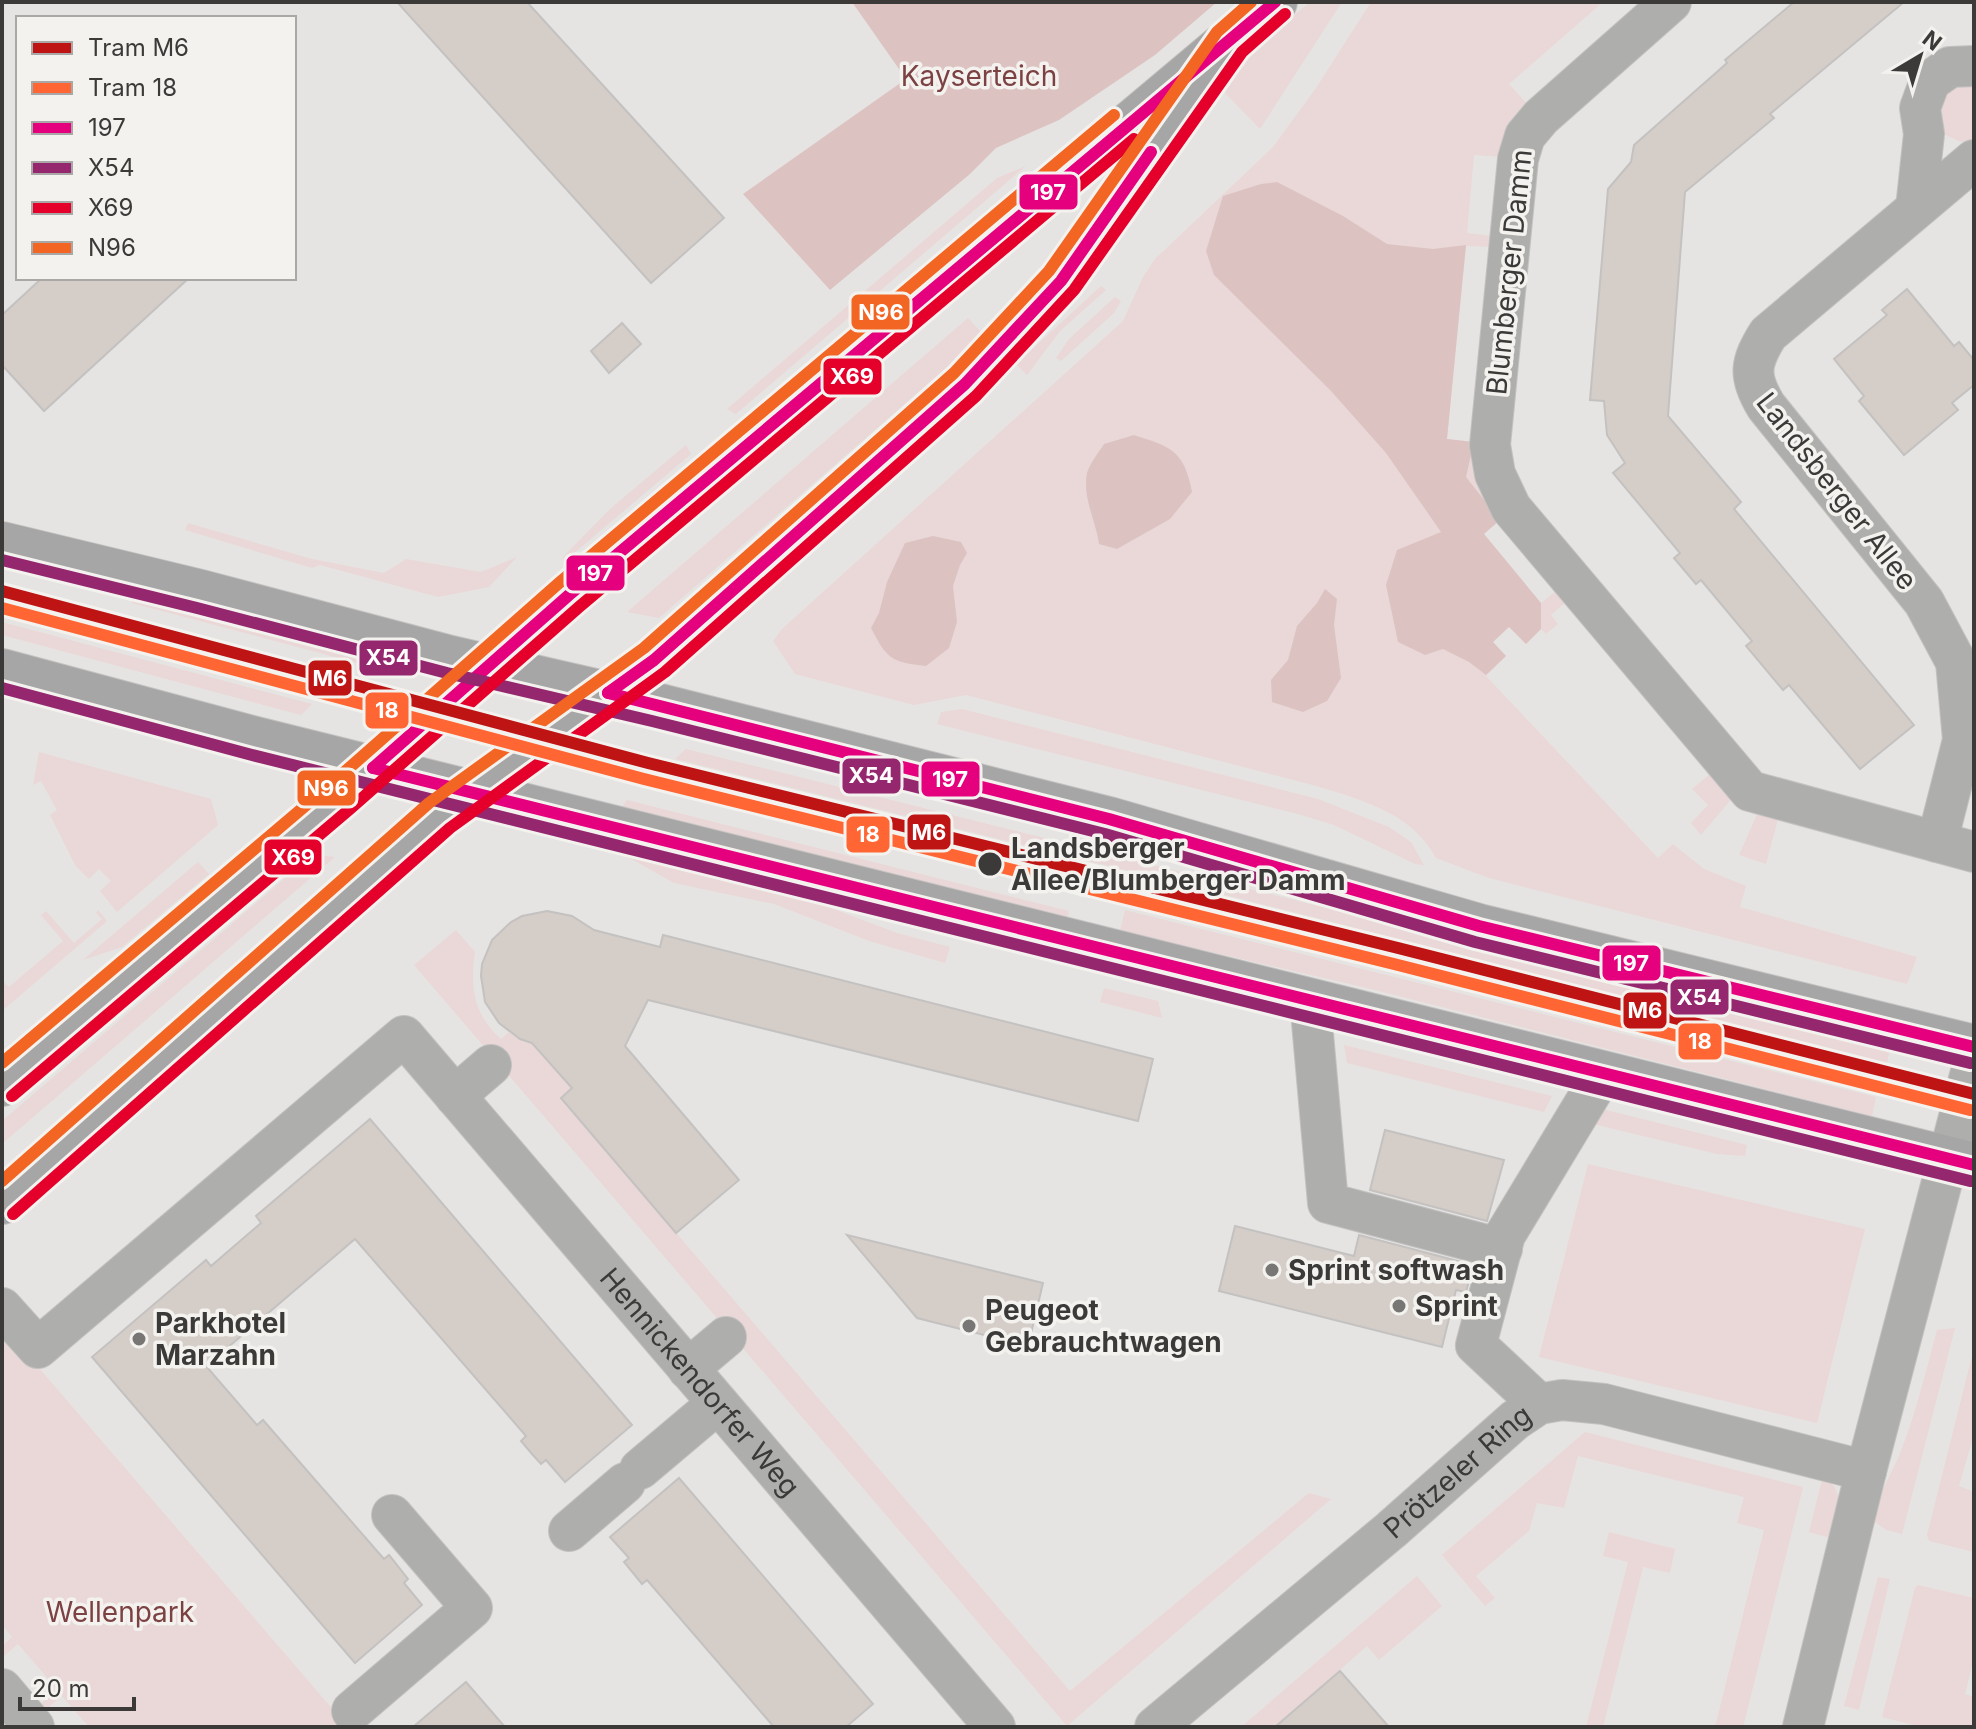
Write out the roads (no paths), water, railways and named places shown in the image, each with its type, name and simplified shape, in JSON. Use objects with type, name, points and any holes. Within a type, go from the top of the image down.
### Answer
[{"type":"main road","points":[[2,1084],[373,768],[580,586],[1275,2]]},
{"type":"main road","points":[[2,1202],[440,815],[654,660],[965,384],[1061,281],[1230,41]]},
{"type":"main road","points":[[2,544],[1109,819],[1479,926],[1974,1047]]},
{"type":"main road","points":[[2,671],[373,768],[1961,1162]]},
{"type":"street","name":"Blumberger Damm","points":[[1511,508],[1495,474],[1490,445],[1518,159],[1525,136],[1541,117],[1671,2]]},
{"type":"street","points":[[1916,208],[1924,134],[1920,108],[1930,81],[1950,67],[1974,66]]},
{"type":"street","name":"Landsberger Allee","points":[[1511,508],[1750,791],[1956,847],[1968,740],[1956,662],[1924,602],[1766,406],[1756,389],[1752,369],[1757,352],[1768,334],[1974,160]]},
{"type":"street","points":[[1310,1000],[1328,1203],[1502,1249]]},
{"type":"street","name":"Hennickendorfer Weg","points":[[2,1308],[38,1348],[404,1036],[995,1727]]},
{"type":"street","points":[[1812,1725],[1866,1471],[1961,1162],[1974,1060]]},
{"type":"street","points":[[455,1096],[491,1065]]},
{"type":"street","points":[[1539,1404],[1476,1345],[1505,1235],[1603,1073]]},
{"type":"street","points":[[688,1369],[726,1337]]},
{"type":"street","name":"Prötzeler Ring","points":[[1155,1727],[1391,1530],[1515,1420],[1539,1404],[1562,1400],[1604,1404],[1866,1471]]},
{"type":"street","points":[[569,1531],[717,1404]]},
{"type":"street","points":[[352,1711],[472,1608],[392,1515]]},
{"type":"street","points":[[2,1689],[34,1727]]},
{"type":"tram line","name":"M6","points":[[2,591],[648,763],[1974,1094]]},
{"type":"tram line","name":"18","points":[[2,608],[644,779],[1970,1110]]},
{"type":"place","name":"Landsberger Allee/Blumberger Damm","points":[[990,864]]},
{"type":"place","name":"Sprint softwash","points":[[1272,1270]]},
{"type":"place","name":"Sprint","points":[[1399,1306]]},
{"type":"place","name":"Peugeot Gebrauchtwagen","points":[[969,1326]]},
{"type":"place","name":"Parkhotel Marzahn","points":[[139,1339]]},
{"type":"park label","name":"Kayserteich","points":[[979,76]]},
{"type":"park label","name":"Wellenpark","points":[[120,1612]]}]
